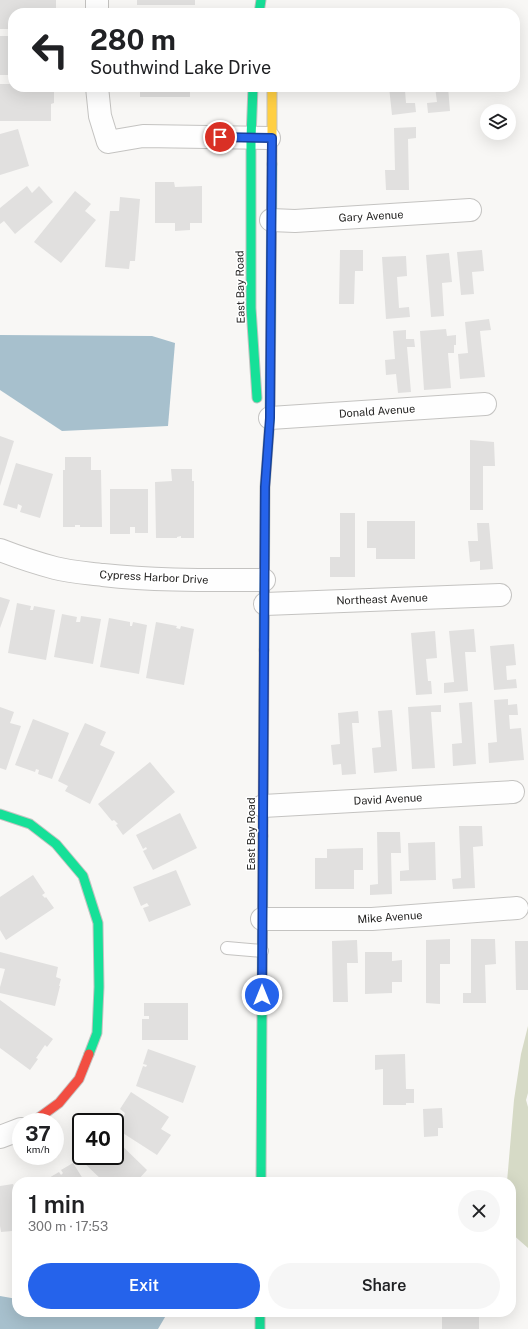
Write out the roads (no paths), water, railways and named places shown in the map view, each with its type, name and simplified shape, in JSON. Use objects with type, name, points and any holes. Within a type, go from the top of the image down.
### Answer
[{"type":"street","points":[[98,92],[100,116],[108,142],[143,136],[272,138]]},
{"type":"street","name":"East Bay Road","points":[[253,92],[251,138],[251,308],[262,419],[265,487],[261,1177]]},
{"type":"street","name":"East Bay Road","points":[[265,487],[262,419],[271,220],[272,92]]},
{"type":"street","name":"Gary Avenue","points":[[271,220],[295,221],[470,210]]},
{"type":"street","name":"Donald Avenue","points":[[262,419],[485,404]]},
{"type":"street","name":"Cypress Harbor Drive","points":[[0,550],[56,568],[97,574],[163,580],[264,580]]},
{"type":"street","name":"Northeast Avenue","points":[[264,604],[500,595]]},
{"type":"street","name":"David Avenue","points":[[263,806],[513,792]]},
{"type":"street","points":[[0,814],[30,824],[56,844],[83,876],[98,923],[99,987],[97,1033],[79,1079],[59,1102],[46,1113]]},
{"type":"street","name":"Mike Avenue","points":[[262,919],[372,919],[517,908]]},
{"type":"street","points":[[0,1137],[12,1132]]},
{"type":"street","points":[[260,1317],[260,1329]]},
{"type":"lane","points":[[227,948],[262,951]]},
{"type":"water","points":[[0,335],[152,336],[175,343],[168,426],[62,431],[0,390]]},
{"type":"water","points":[[0,1296],[12,1298],[12,1317],[165,1317],[158,1329],[0,1329]]}]
